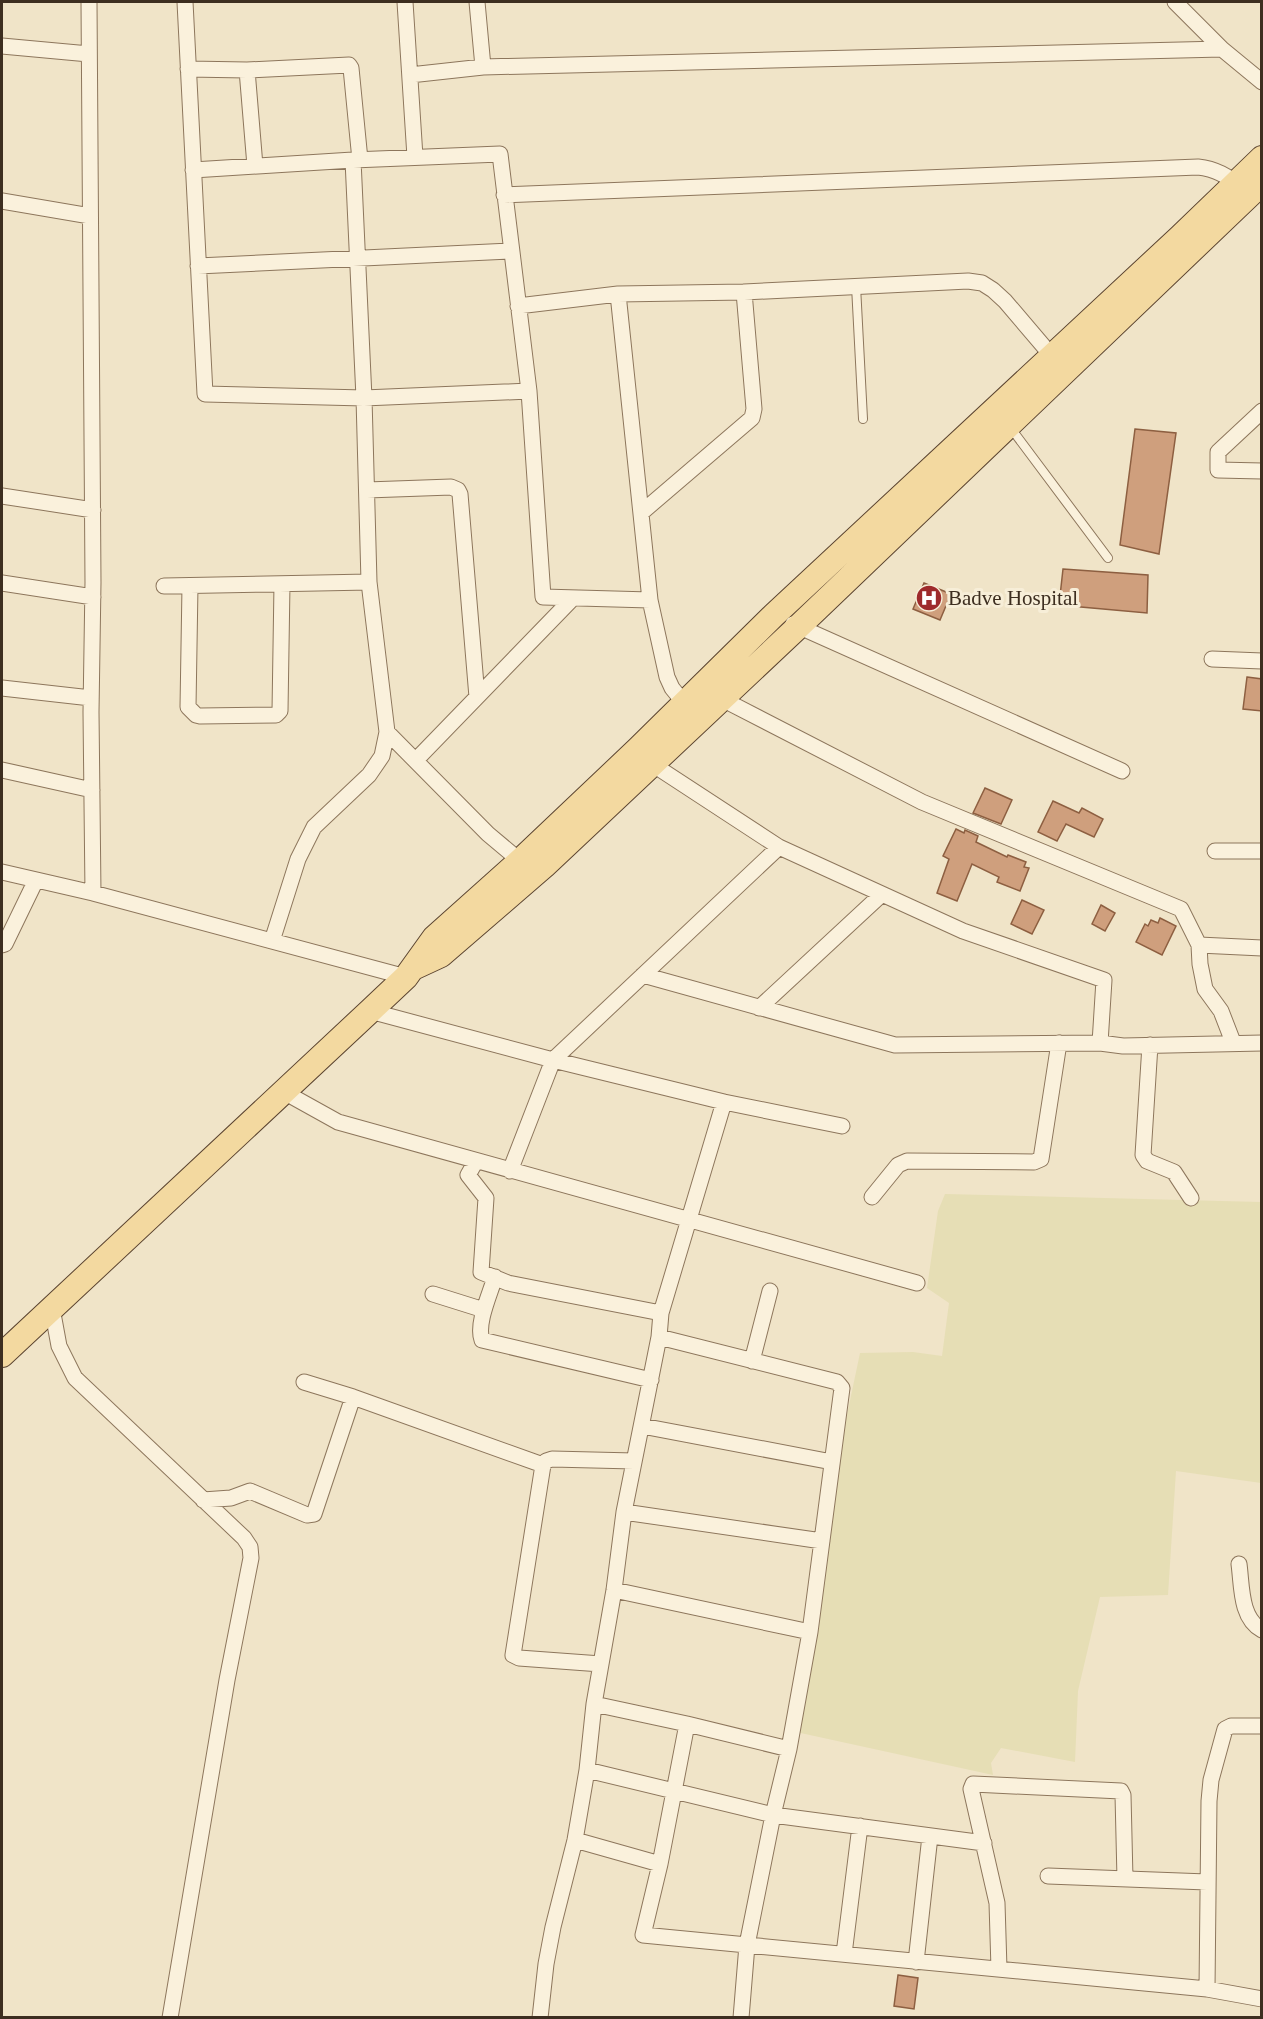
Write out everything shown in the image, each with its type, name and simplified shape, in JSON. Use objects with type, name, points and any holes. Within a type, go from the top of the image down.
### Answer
[{"type":"main road","points":[[527,867],[652,764],[692,712],[774,615],[1059,364],[1249,188],[1262,158]]},
{"type":"main road","points":[[2,1355],[409,973],[441,956],[527,867],[692,712],[722,699],[1009,426],[1059,364]]},
{"type":"street","points":[[89,2],[93,892]]},
{"type":"street","points":[[184,2],[205,394],[364,398],[529,390]]},
{"type":"street","points":[[405,2],[415,157]]},
{"type":"street","points":[[477,2],[483,67]]},
{"type":"street","points":[[1175,2],[1222,49],[1260,78]]},
{"type":"street","points":[[2,46],[89,54]]},
{"type":"street","points":[[410,75],[483,67],[1222,49]]},
{"type":"street","points":[[188,69],[247,70],[349,65],[351,68],[369,582],[387,732],[382,756],[369,775],[314,827],[297,859],[272,941]]},
{"type":"street","points":[[247,70],[255,166]]},
{"type":"street","points":[[193,170],[500,154],[529,390],[543,597],[650,600]]},
{"type":"street","points":[[504,195],[1198,167],[1211,168],[1249,188]]},
{"type":"street","points":[[2,201],[90,216]]},
{"type":"street","points":[[198,266],[511,251]]},
{"type":"street","points":[[518,306],[618,294],[744,292],[968,281],[982,283],[1005,301],[1059,364]]},
{"type":"street","points":[[641,513],[752,418],[754,408],[744,292]]},
{"type":"street","points":[[618,294],[650,600],[667,677],[672,688],[692,712]]},
{"type":"street","points":[[1262,411],[1218,452],[1218,470],[1262,471]]},
{"type":"street","points":[[367,490],[451,488],[458,490],[477,697]]},
{"type":"street","points":[[2,496],[93,510]]},
{"type":"street","points":[[164,586],[369,582]]},
{"type":"street","points":[[2,583],[93,597]]},
{"type":"street","points":[[190,586],[188,707],[200,716],[276,716],[280,711],[282,584]]},
{"type":"street","points":[[416,760],[573,598]]},
{"type":"street","points":[[774,615],[1122,771]]},
{"type":"street","points":[[1212,659],[1262,661]]},
{"type":"street","points":[[2,688],[91,698]]},
{"type":"street","points":[[722,699],[922,802],[1181,909],[1200,945],[1200,964],[1205,989],[1221,1011],[1233,1042]]},
{"type":"street","points":[[387,732],[488,834],[527,867]]},
{"type":"street","points":[[652,764],[779,847],[963,931],[1104,980],[1100,1043]]},
{"type":"street","points":[[2,770],[92,790]]},
{"type":"street","points":[[510,1171],[553,1060],[779,847]]},
{"type":"street","points":[[1215,851],[1262,851]]},
{"type":"street","points":[[2,872],[93,892],[272,941],[409,973]]},
{"type":"street","points":[[2,945],[5,944],[36,880]]},
{"type":"street","points":[[759,1008],[882,894]]},
{"type":"street","points":[[1200,945],[1262,948]]},
{"type":"street","points":[[643,975],[895,1045],[1100,1043],[1123,1046],[1262,1043]]},
{"type":"street","points":[[370,1011],[553,1060],[724,1102],[842,1126]]},
{"type":"street","points":[[872,1197],[898,1166],[907,1161],[1034,1162],[1041,1159],[1059,1043]]},
{"type":"street","points":[[1150,1045],[1143,1155],[1147,1161],[1174,1172],[1191,1198]]},
{"type":"street","points":[[284,1092],[338,1122],[917,1282]]},
{"type":"street","points":[[540,2018],[553,1928],[576,1840],[594,1704],[614,1590],[624,1512],[651,1380],[661,1313],[724,1102]]},
{"type":"street","points":[[476,1161],[468,1175],[486,1198],[481,1272],[508,1282],[661,1313]]},
{"type":"street","points":[[495,1278],[484,1310],[480,1334],[485,1342],[651,1380]]},
{"type":"street","points":[[752,1361],[770,1291]]},
{"type":"street","points":[[433,1294],[484,1310]]},
{"type":"street","points":[[52,1308],[59,1346],[75,1378],[244,1538],[251,1558],[227,1680],[170,2018]]},
{"type":"street","points":[[658,1337],[840,1384],[842,1392],[810,1632],[789,1749],[773,1815],[747,1945],[741,2018]]},
{"type":"street","points":[[304,1382],[543,1465]]},
{"type":"street","points":[[203,1500],[231,1498],[250,1491],[307,1515],[314,1514],[352,1397]]},
{"type":"street","points":[[642,1426],[832,1462]]},
{"type":"street","points":[[602,1664],[519,1658],[513,1654],[543,1465],[546,1461],[552,1460],[634,1461]]},
{"type":"street","points":[[624,1512],[822,1541]]},
{"type":"street","points":[[1239,1564],[1245,1611],[1252,1624],[1262,1630]]},
{"type":"street","points":[[614,1590],[810,1632]]},
{"type":"street","points":[[594,1704],[789,1749]]},
{"type":"street","points":[[687,1724],[660,1864],[643,1935],[1207,1989],[1252,1995],[1262,1999]]},
{"type":"street","points":[[1207,1989],[1207,1882],[1211,1780],[1225,1729],[1231,1726],[1262,1726]]},
{"type":"street","points":[[587,1770],[773,1815],[984,1843]]},
{"type":"street","points":[[999,1969],[997,1903],[971,1789],[972,1784],[1121,1791],[1124,1795],[1125,1879]]},
{"type":"street","points":[[844,1954],[860,1826]]},
{"type":"street","points":[[916,1962],[930,1836]]},
{"type":"street","points":[[576,1840],[660,1864]]},
{"type":"street","points":[[1048,1876],[1207,1882]]},
{"type":"lane","points":[[856,286],[863,419]]},
{"type":"lane","points":[[1009,426],[1108,558]]},
{"type":"shaded area","points":[[945,1194],[1261,1202],[1261,1483],[1176,1471],[1168,1595],[1100,1597],[1078,1691],[1075,1762],[1001,1748],[991,1763],[993,1775],[796,1732],[832,1486],[860,1353],[913,1352],[942,1356],[949,1303],[927,1288],[938,1211]]},
{"type":"building","points":[[1135,429],[1176,433],[1159,554],[1120,545]]},
{"type":"building","points":[[1063,569],[1148,575],[1147,613],[1059,605]]},
{"type":"building","points":[[924,583],[951,594],[940,620],[913,609]]},
{"type":"building","points":[[1247,677],[1262,679],[1262,711],[1243,709]]},
{"type":"building","points":[[985,788],[1012,800],[1001,824],[973,813]]},
{"type":"building","points":[[1053,801],[1079,813],[1082,808],[1103,819],[1094,837],[1066,824],[1057,841],[1038,832]]},
{"type":"building","points":[[956,829],[978,836],[976,842],[1007,857],[1008,855],[1026,862],[1024,867],[1029,868],[1020,891],[997,882],[999,877],[972,864],[957,901],[937,893],[949,859],[943,856]]},
{"type":"building","points":[[1022,900],[1044,910],[1032,934],[1011,924]]},
{"type":"building","points":[[1101,905],[1115,913],[1105,931],[1092,924]]},
{"type":"building","points":[[1160,918],[1176,926],[1162,955],[1136,942],[1145,924],[1148,926],[1151,920],[1158,923]]},
{"type":"building","points":[[898,1975],[918,1978],[914,2009],[894,2006]]},
{"type":"place","name":"Badve Hospital","points":[[929,598]]}]
